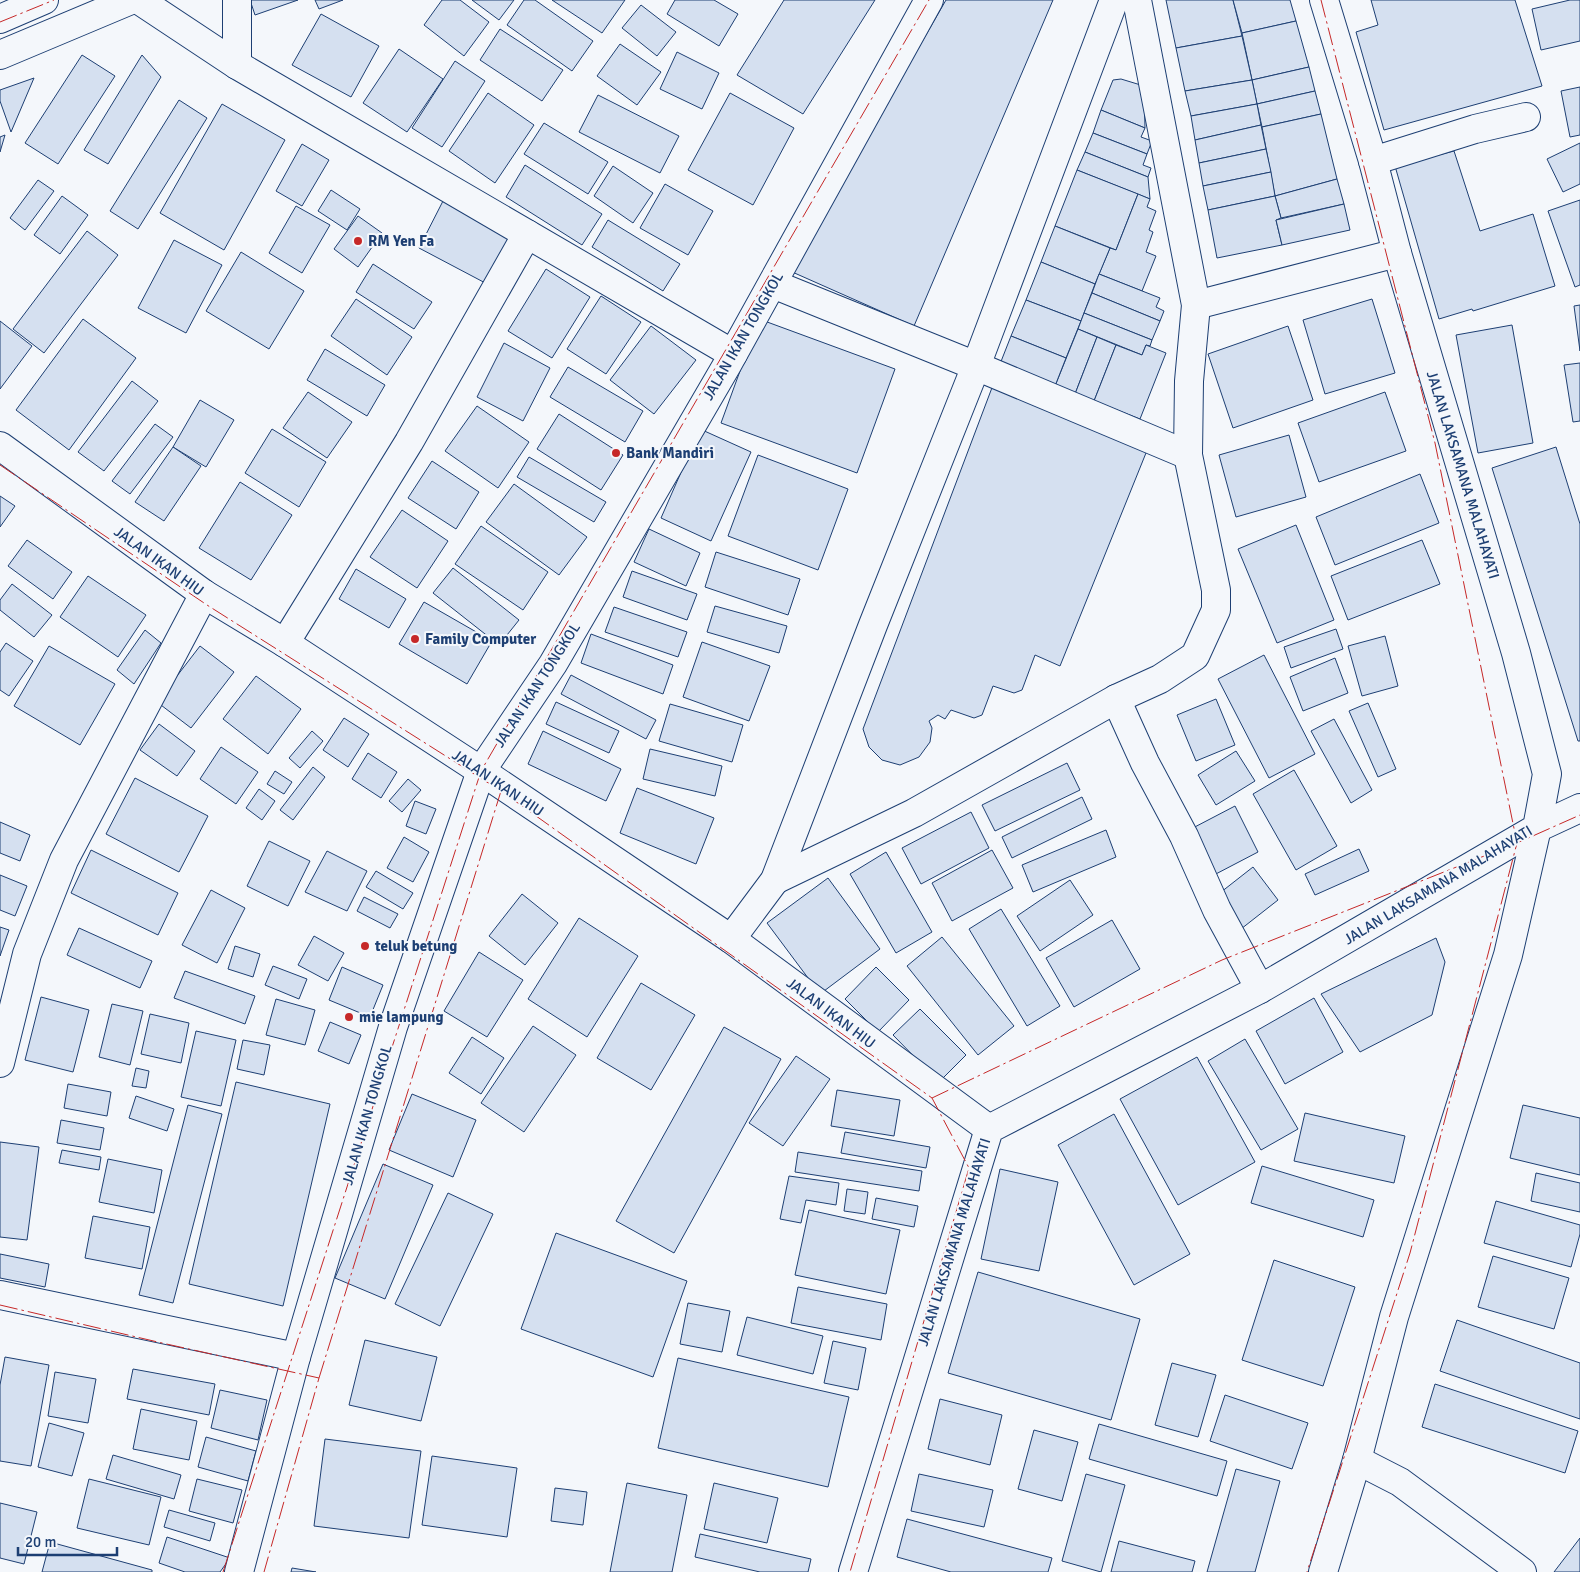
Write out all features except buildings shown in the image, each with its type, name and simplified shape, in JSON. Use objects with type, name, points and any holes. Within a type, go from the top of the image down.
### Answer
[{"type":"main road","points":[[0,19],[44,0]]},
{"type":"main road","points":[[0,55],[130,0]]},
{"type":"main road","points":[[139,0],[237,65],[733,354]]},
{"type":"main road","points":[[237,0],[237,65]]},
{"type":"main road","name":"JALAN IKAN TONGKOL","points":[[239,1572],[296,1357],[393,1027],[481,771],[553,664],[773,284],[929,0]]},
{"type":"main road","points":[[731,938],[775,880],[872,625],[976,366],[1114,0]]},
{"type":"main road","points":[[775,880],[914,813],[1116,699],[1160,679],[1195,656],[1216,610],[1216,590],[1188,455],[1190,381],[1196,305],[1136,0]]},
{"type":"main road","name":"JALAN LAKSAMANA MALAHAYATI","points":[[853,1572],[989,1129],[1260,989],[1537,828],[1547,774],[1516,652],[1397,253],[1373,161],[1324,0]]},
{"type":"main road","points":[[1373,161],[1475,129],[1526,117]]},
{"type":"main road","points":[[285,643],[409,442],[527,234]]},
{"type":"main road","points":[[1196,305],[1397,253]]},
{"type":"main road","points":[[773,284],[976,366],[1188,455]]},
{"type":"main road","name":"JALAN IKAN HIU","points":[[0,446],[204,594],[285,643],[731,938],[989,1129]]},
{"type":"main road","points":[[0,1063],[27,954],[64,860],[204,594]]},
{"type":"main road","points":[[1116,699],[1145,763],[1184,836],[1217,910],[1260,989]]},
{"type":"main road","points":[[1323,1572],[1357,1460],[1394,1318],[1508,955],[1537,828],[1580,808]]},
{"type":"main road","points":[[0,1295],[296,1357]]},
{"type":"main road","points":[[1357,1460],[1400,1482],[1522,1572]]},
{"type":"power","points":[[0,22],[54,0]]},
{"type":"power","points":[[223,1572],[481,771],[929,0]]},
{"type":"power","points":[[1321,0],[1435,443],[1517,843],[1580,815]]},
{"type":"power","points":[[0,465],[207,605],[501,791]]},
{"type":"power","points":[[319,1378],[501,791],[932,1098],[969,1168],[850,1572]]},
{"type":"power","points":[[932,1098],[1222,960],[1517,843],[1410,1253],[1307,1572]]},
{"type":"power","points":[[0,1305],[319,1378],[264,1572]]},
{"type":"place","name":"RM Yen Fa","points":[[358,241]]},
{"type":"place","name":"Bank Mandiri","points":[[616,453]]},
{"type":"place","name":"Family Computer","points":[[415,639]]},
{"type":"place","name":"teluk betung","points":[[365,946]]},
{"type":"place","name":"mie lampung","points":[[349,1017]]}]
